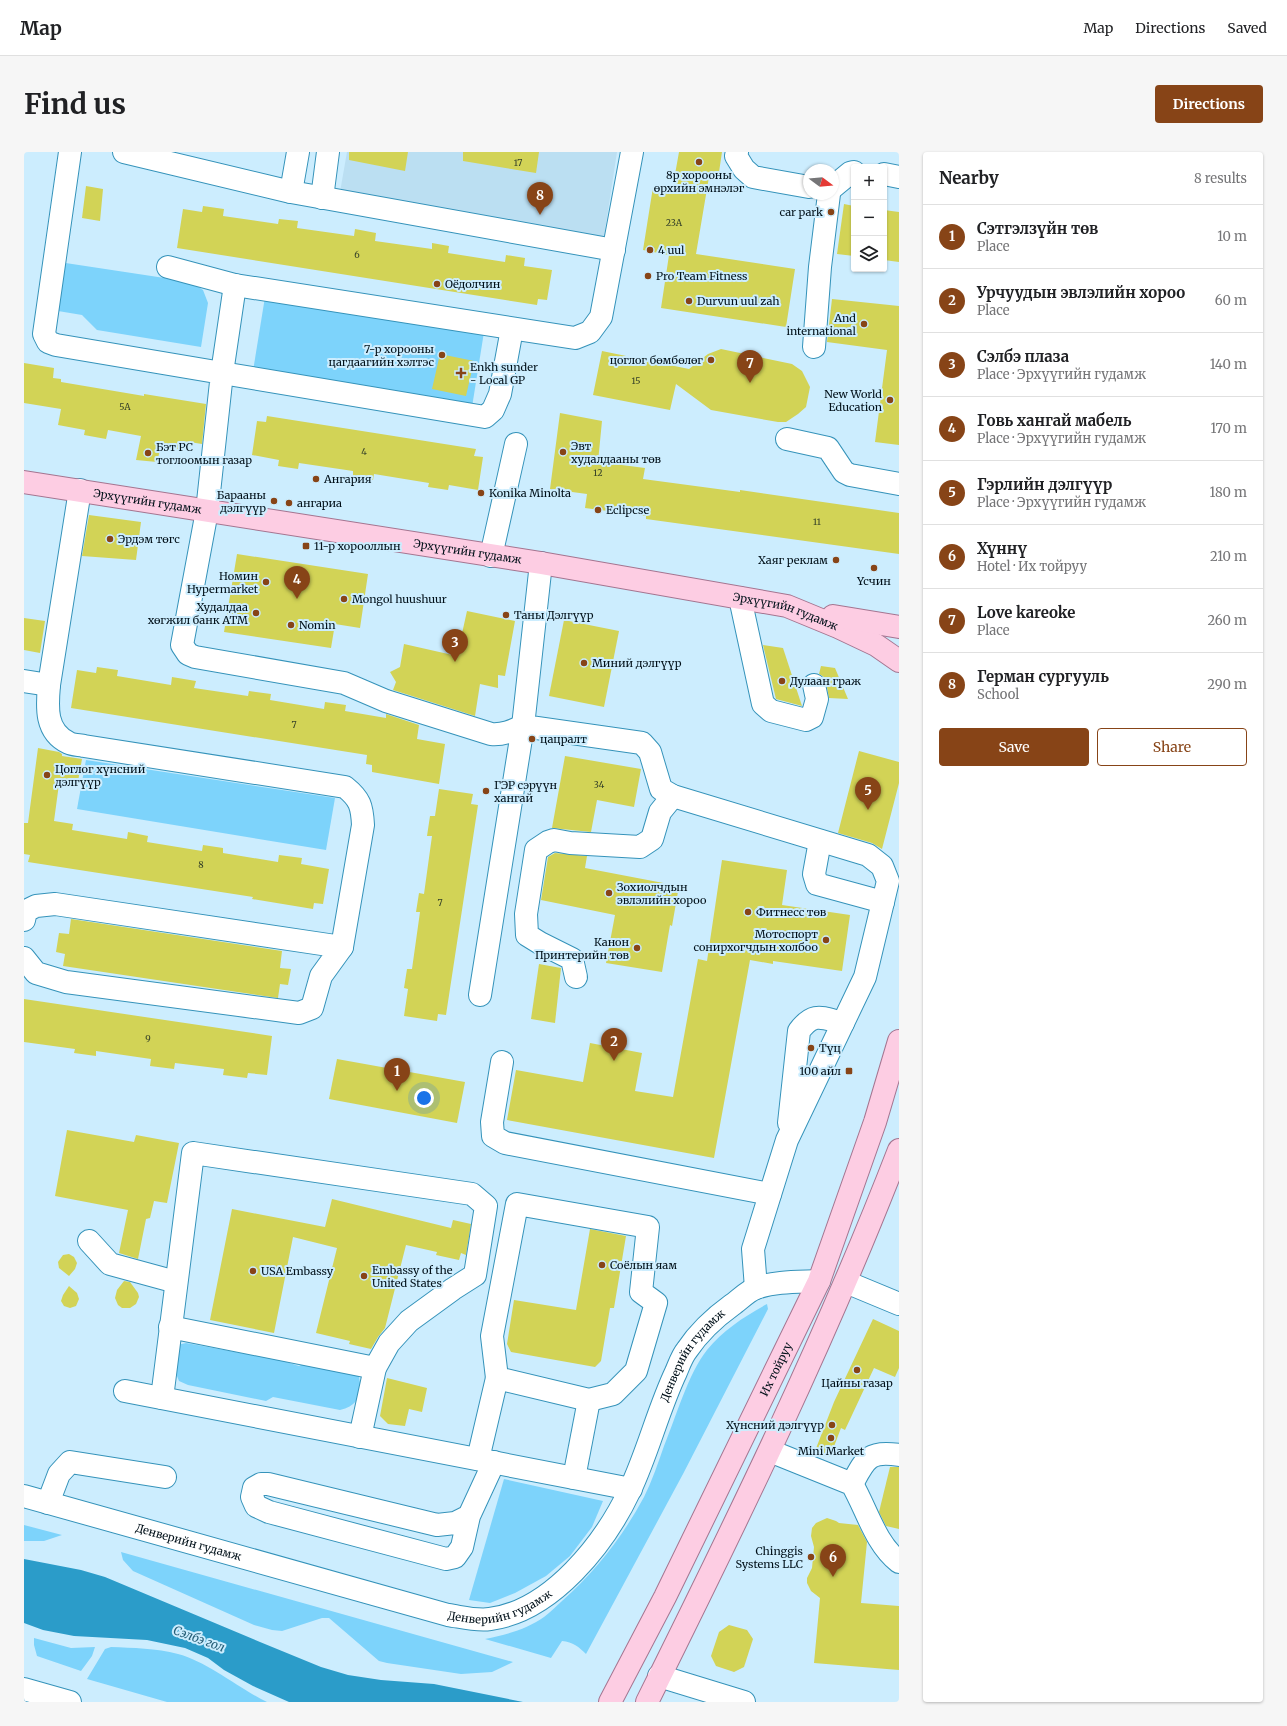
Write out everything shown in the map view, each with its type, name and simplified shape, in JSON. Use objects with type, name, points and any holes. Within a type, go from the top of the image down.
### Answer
[{"type":"main road","name":"Эрхүүгийн гудамж","points":[[24,482],[541,563],[787,606],[838,627],[876,645],[899,661]]},
{"type":"main road","points":[[787,606],[861,622],[899,627]]},
{"type":"main road","name":"Их тойруу","points":[[615,1693],[669,1590],[820,1281],[873,1129],[899,1041]]},
{"type":"main road","points":[[648,1699],[770,1451],[846,1282],[899,1150]]},
{"type":"street","points":[[70,152],[44,334],[48,342],[56,346],[484,418],[493,410],[500,394],[512,329]]},
{"type":"street","points":[[124,152],[291,192],[614,250]]},
{"type":"street","points":[[291,192],[298,152]]},
{"type":"street","points":[[322,198],[328,152]]},
{"type":"street","points":[[168,267],[235,285],[575,338],[590,332],[601,317],[632,152]]},
{"type":"street","points":[[737,152],[736,156],[744,169],[753,177],[803,186]]},
{"type":"street","points":[[839,182],[851,173]]},
{"type":"street","points":[[887,174],[899,176]]},
{"type":"street","points":[[814,347],[820,267],[827,200]]},
{"type":"street","points":[[235,285],[222,373],[207,511],[182,645],[188,654],[195,657],[344,683],[386,701],[491,734],[499,735],[523,726],[642,743],[650,752],[661,789],[673,796],[868,855],[882,866],[888,881],[865,976],[787,1140],[753,1249],[756,1288]]},
{"type":"street","points":[[787,439],[828,448],[840,468],[850,475],[899,484]]},
{"type":"street","points":[[491,556],[516,444]]},
{"type":"street","points":[[24,958],[36,973],[66,982],[299,1013],[312,1008],[321,976],[342,947],[363,825],[362,808],[355,795],[345,787],[69,743],[54,733],[46,710],[80,490]]},
{"type":"street","points":[[480,995],[523,726],[541,563]]},
{"type":"street","points":[[740,598],[764,704],[772,711],[806,720],[812,716],[817,699],[814,685]]},
{"type":"street","points":[[24,681],[49,685]]},
{"type":"street","points":[[576,977],[572,959],[540,944],[527,935],[526,914],[536,850],[554,840],[570,843],[640,847],[652,839],[660,812],[673,796]]},
{"type":"street","points":[[820,841],[814,874],[817,884],[883,902]]},
{"type":"street","points":[[24,920],[26,911],[36,906],[55,904],[342,947]]},
{"type":"street","points":[[787,1140],[799,1031],[806,1021],[817,1017],[843,1023]]},
{"type":"street","points":[[502,1062],[492,1122],[493,1136],[505,1143],[770,1194]]},
{"type":"street","points":[[162,1398],[193,1153],[472,1194],[486,1206],[475,1275],[452,1288],[409,1321],[389,1343],[375,1368],[360,1437]]},
{"type":"street","points":[[469,1516],[456,1523],[437,1525],[268,1484],[261,1484],[254,1488],[252,1497],[256,1506],[269,1512],[446,1558],[455,1557],[462,1547],[469,1516],[486,1460],[497,1378],[492,1336],[517,1204],[648,1227],[641,1292],[656,1303],[636,1371],[613,1394],[589,1400],[497,1378]]},
{"type":"street","points":[[89,1241],[110,1264],[176,1282]]},
{"type":"street","name":"Денверийн гудамж","points":[[24,1496],[448,1615],[490,1619],[514,1612],[540,1599],[557,1588],[598,1543],[617,1516],[631,1489],[669,1387],[686,1351],[705,1326],[756,1288],[789,1282],[820,1281]]},
{"type":"street","points":[[846,1282],[899,1304]]},
{"type":"street","points":[[170,1327],[375,1368]]},
{"type":"street","points":[[125,1391],[631,1489]]},
{"type":"street","points":[[574,1478],[589,1400]]},
{"type":"street","points":[[770,1451],[852,1484],[881,1542],[889,1553],[899,1562]]},
{"type":"street","points":[[852,1484],[865,1462],[871,1457],[880,1454],[899,1455]]},
{"type":"street","points":[[48,1503],[59,1474],[70,1462],[165,1477]]},
{"type":"street","points":[[659,1676],[744,1702]]},
{"type":"street","points":[[24,1689],[58,1700]]},
{"type":"shaded area","points":[[347,152],[617,152],[604,237],[340,192]]},
{"type":"shaded area","points":[[59,262],[191,282],[203,290],[208,303],[201,347],[97,330],[82,315],[52,310]]},
{"type":"shaded area","points":[[265,297],[484,332],[472,407],[253,371]]},
{"type":"shaded area","points":[[86,760],[335,798],[326,850],[77,809]]},
{"type":"shaded area","points":[[767,1304],[768,1309],[683,1474],[586,1654],[576,1645],[569,1642],[562,1641],[551,1658],[485,1639],[516,1631],[531,1625],[544,1617],[586,1578],[608,1552],[636,1511],[650,1485],[688,1383],[700,1360],[713,1343],[727,1330]]},
{"type":"shaded area","points":[[186,1343],[280,1360],[299,1366],[313,1359],[355,1365],[360,1380],[360,1393],[354,1403],[340,1410],[273,1397],[266,1401],[188,1385],[179,1381],[175,1371],[177,1345]]},
{"type":"shaded area","points":[[504,1479],[603,1501],[592,1527],[570,1556],[546,1576],[515,1593],[490,1603],[469,1600]]},
{"type":"shaded area","points":[[24,1525],[62,1535],[44,1541],[24,1541]]},
{"type":"shaded area","points":[[121,1552],[513,1662],[492,1672],[461,1674],[379,1661],[329,1618],[322,1618],[282,1631],[254,1625],[133,1571],[123,1560]]},
{"type":"shaded area","points":[[34,1638],[71,1648],[95,1647],[92,1656],[81,1671],[37,1656]]},
{"type":"shaded area","points":[[111,1647],[144,1649],[178,1654],[200,1663],[267,1702],[167,1702],[87,1679],[105,1649]]},
{"type":"water","name":"Сэлбэ гол","points":[[24,1559],[81,1570],[105,1577],[321,1667],[348,1675],[381,1680],[434,1684],[523,1702],[289,1702],[253,1686],[224,1670],[208,1658],[185,1648],[147,1640],[74,1636],[43,1630],[24,1623]]},
{"type":"building","points":[[349,152],[408,152],[405,171],[349,160]]},
{"type":"building","points":[[463,152],[539,152],[536,173],[463,161]]},
{"type":"building","points":[[679,152],[722,152],[718,179],[709,177],[696,254],[795,269],[786,327],[661,308],[669,255],[643,250],[653,187],[672,191]]},
{"type":"building","points":[[86,186],[103,189],[100,221],[82,218]]},
{"type":"building","points":[[844,204],[851,205],[851,256],[837,254]]},
{"type":"building","points":[[203,206],[224,209],[223,216],[278,224],[279,219],[298,221],[297,228],[354,236],[355,229],[376,233],[375,241],[432,249],[432,243],[449,246],[448,253],[505,262],[506,255],[525,258],[524,266],[552,270],[547,300],[538,299],[537,305],[177,248],[183,209],[202,212]]},
{"type":"building","points":[[887,210],[899,212],[899,262],[887,260]]},
{"type":"building","name":"And international","points":[[832,299],[899,306],[899,445],[875,442],[887,350],[827,342]]},
{"type":"building","points":[[721,349],[792,364],[802,371],[810,387],[806,407],[786,422],[778,422],[711,410],[676,384],[670,410],[593,395],[602,351],[689,369],[708,354]]},
{"type":"building","points":[[440,354],[474,361],[466,396],[432,389]]},
{"type":"building","points":[[24,363],[54,368],[53,378],[61,379],[61,382],[144,396],[144,394],[206,404],[202,444],[183,441],[182,450],[161,446],[157,462],[136,460],[141,436],[108,430],[106,439],[84,435],[85,430],[58,425],[61,409],[24,403]]},
{"type":"building","points":[[560,413],[602,421],[598,462],[645,468],[643,479],[740,492],[740,490],[899,513],[899,554],[646,519],[646,516],[585,508],[587,494],[550,489]]},
{"type":"building","points":[[267,416],[476,449],[474,456],[483,457],[478,490],[449,485],[448,490],[428,487],[429,483],[374,474],[373,480],[353,476],[353,471],[299,463],[298,469],[278,466],[279,460],[252,455],[257,421],[266,422]]},
{"type":"building","name":"Эрдэм төгс","points":[[89,515],[141,522],[136,560],[82,556]]},
{"type":"building","points":[[237,554],[368,574],[360,628],[335,624],[331,648],[224,632]]},
{"type":"building","points":[[467,611],[515,621],[505,676],[498,675],[498,688],[480,684],[475,716],[393,690],[396,682],[390,672],[400,667],[404,644],[457,656]]},
{"type":"building","points":[[24,618],[45,621],[40,653],[24,650]]},
{"type":"building","name":"Миний дэлгүүр","points":[[564,620],[619,631],[604,707],[549,696]]},
{"type":"building","name":"Дулаан граж","points":[[763,645],[783,648],[802,706],[776,699]]},
{"type":"building","points":[[821,666],[835,668],[848,699],[829,698],[824,677],[819,674]]},
{"type":"building","points":[[97,667],[118,670],[117,676],[171,685],[172,677],[196,681],[194,688],[248,696],[249,691],[271,694],[270,700],[324,709],[325,702],[346,705],[345,711],[386,718],[386,714],[419,725],[417,739],[445,744],[439,784],[372,772],[372,765],[366,764],[367,755],[71,708],[77,670],[96,673]]},
{"type":"building","points":[[38,748],[59,752],[62,756],[82,759],[77,787],[59,784],[54,821],[73,824],[72,830],[127,839],[128,832],[148,836],[147,842],[202,851],[203,845],[223,848],[223,853],[278,862],[279,855],[302,858],[301,864],[329,869],[323,904],[314,903],[313,909],[252,899],[253,897],[28,862],[30,855],[24,854],[24,823],[28,823]]},
{"type":"building","points":[[859,751],[899,762],[899,783],[882,849],[872,843],[838,833]]},
{"type":"building","points":[[565,756],[641,769],[634,807],[597,800],[591,832],[552,828]]},
{"type":"building","points":[[439,789],[473,794],[471,804],[478,805],[446,1015],[438,1014],[437,1021],[404,1016],[408,989],[404,988],[407,969],[412,969],[420,912],[416,912],[419,893],[424,894],[432,836],[427,836],[430,816],[435,816]]},
{"type":"building","name":"Зохиолчдын эвлэлийн хороо","points":[[555,853],[587,856],[585,868],[679,886],[672,926],[670,925],[662,972],[606,963],[615,915],[541,900],[548,857]]},
{"type":"building","points":[[722,860],[787,870],[782,905],[850,915],[842,971],[773,961],[773,964],[750,960],[714,1158],[507,1120],[516,1070],[583,1082],[590,1043],[642,1053],[635,1091],[673,1097],[698,959],[707,961]]},
{"type":"building","points":[[71,919],[282,951],[280,968],[291,969],[288,985],[280,984],[278,998],[63,966],[65,954],[56,952],[59,933],[69,934]]},
{"type":"building","points":[[539,964],[561,968],[555,1023],[531,1019]]},
{"type":"building","points":[[24,999],[272,1036],[267,1075],[248,1073],[247,1078],[223,1075],[224,1069],[175,1063],[174,1069],[150,1066],[151,1059],[96,1051],[96,1056],[74,1053],[75,1049],[24,1042]]},
{"type":"building","points":[[337,1059],[465,1082],[457,1123],[329,1099]]},
{"type":"building","points":[[67,1130],[134,1142],[136,1135],[179,1143],[167,1203],[154,1201],[150,1218],[146,1219],[138,1259],[119,1253],[128,1210],[55,1196]]},
{"type":"building","points":[[332,1199],[451,1228],[453,1220],[471,1224],[466,1255],[461,1253],[459,1260],[436,1255],[437,1252],[406,1245],[385,1328],[371,1349],[349,1344],[350,1341],[316,1333],[337,1248],[293,1237],[274,1333],[210,1320],[232,1209],[325,1227]]},
{"type":"building","name":"Соёлын яам","points":[[590,1229],[626,1236],[614,1308],[610,1308],[601,1361],[595,1367],[511,1352],[507,1344],[514,1300],[576,1310]]},
{"type":"building","points":[[69,1254],[74,1257],[77,1263],[75,1269],[69,1276],[59,1268],[58,1262],[63,1255]]},
{"type":"building","points":[[124,1281],[130,1282],[138,1293],[139,1297],[136,1304],[130,1308],[122,1308],[118,1305],[115,1298],[117,1290]]},
{"type":"building","points":[[69,1286],[77,1293],[79,1299],[76,1306],[70,1308],[64,1306],[61,1301]]},
{"type":"building","points":[[873,1319],[899,1331],[899,1368],[895,1377],[874,1368],[845,1430],[841,1428],[830,1457],[815,1451],[834,1402]]},
{"type":"building","points":[[387,1378],[427,1388],[422,1412],[409,1409],[405,1426],[388,1424],[380,1416]]},
{"type":"building","points":[[890,1467],[899,1467],[899,1529],[886,1526],[879,1512]]},
{"type":"building","points":[[827,1518],[839,1523],[858,1525],[867,1542],[861,1603],[899,1606],[899,1670],[814,1663],[820,1598],[811,1591],[807,1583],[807,1578],[812,1568],[814,1547],[811,1536],[812,1528],[816,1523]]},
{"type":"building","points":[[729,1625],[747,1630],[753,1639],[744,1667],[734,1672],[716,1666],[711,1656],[719,1632]]},
{"type":"place","name":"8р хорооны өрхийн эмнэлэг","points":[[699,162]]},
{"type":"place","name":"car park","points":[[831,212]]},
{"type":"place","name":"Герман сургууль","points":[[540,215]]},
{"type":"place","name":"4 uul","points":[[650,250]]},
{"type":"place","name":"Pro Team Fitness","points":[[648,276]]},
{"type":"place","name":"Oёдолчин","points":[[437,284]]},
{"type":"place","name":"Durvun uul zah","points":[[689,301]]},
{"type":"place","name":"And international","points":[[864,324]]},
{"type":"place","name":"7-р хорооны цагдаагийн хэлтэс","points":[[442,355]]},
{"type":"place","name":"цоглог бөмбөлөг","points":[[711,360]]},
{"type":"place","name":"Enkh sunder - Local GP","points":[[461,373]]},
{"type":"place","name":"Love kareoke","points":[[750,383]]},
{"type":"place","name":"New World Education","points":[[890,400]]},
{"type":"place","name":"Эвт худалдааны төв","points":[[563,452]]},
{"type":"place","name":"Бэт PC тоглоомын газар","points":[[148,453]]},
{"type":"place","name":"Ангария","points":[[316,479]]},
{"type":"place","name":"Konika Minolta","points":[[481,493]]},
{"type":"place","name":"Барааны дэлгүүр","points":[[274,501]]},
{"type":"place","name":"ангариа","points":[[289,503]]},
{"type":"place","name":"Eclipcse","points":[[598,510]]},
{"type":"place","name":"Эрдэм төгс","points":[[110,539]]},
{"type":"place","name":"11-р хорооллын","points":[[306,546]]},
{"type":"place","name":"Хаяг реклам","points":[[836,560]]},
{"type":"place","name":"Үсчин","points":[[874,568]]},
{"type":"place","name":"Номин Hypermarket","points":[[266,582]]},
{"type":"place","name":"Гoвь хангай мабель","points":[[297,599]]},
{"type":"place","name":"Mongol huushuur","points":[[344,599]]},
{"type":"place","name":"Худалдаа хөгжил банк АТМ","points":[[256,613]]},
{"type":"place","name":"Таны Дэлгүүр","points":[[506,615]]},
{"type":"place","name":"Nomin","points":[[291,625]]},
{"type":"place","name":"Сэлбэ плаза","points":[[455,662]]},
{"type":"place","name":"Миний дэлгүүр","points":[[584,663]]},
{"type":"place","name":"Дулаан граж","points":[[782,681]]},
{"type":"place","name":"цацралт","points":[[532,739]]},
{"type":"place","name":"Цоглог хүнсний дэлгүүр","points":[[47,775]]},
{"type":"place","name":"ГЭР сэрүүн хангай","points":[[486,791]]},
{"type":"place","name":"Гэрлийн дэлгүүр","points":[[868,810]]},
{"type":"place","name":"Зохиолчдын эвлэлийн хороо","points":[[609,893]]},
{"type":"place","name":"Фитнесс төв","points":[[748,912]]},
{"type":"place","name":"Mотоспорт сонирхогчдын холбоо","points":[[826,940]]},
{"type":"place","name":"Канон Принтерийн төв","points":[[637,948]]},
{"type":"place","name":"Түц","points":[[811,1048]]},
{"type":"place","name":"Урчуудын эвлэлийн хороо","points":[[614,1061]]},
{"type":"place","name":"100 айл","points":[[849,1071]]},
{"type":"place","name":"Сэтгэлзүйн төв","points":[[397,1091]]},
{"type":"place","name":"Соёлын яам","points":[[602,1265]]},
{"type":"place","name":"USA Embassy","points":[[253,1271]]},
{"type":"place","name":"Embassy of the United States","points":[[364,1276]]},
{"type":"place","name":"Цайны газар","points":[[857,1370]]},
{"type":"place","name":"Хүнсний дэлгүүр","points":[[832,1425]]},
{"type":"place","name":"Mini Market","points":[[831,1438]]},
{"type":"place","name":"Chinggis Systems LLC","points":[[811,1557]]},
{"type":"place","name":"Хүннү","points":[[833,1577]]}]
